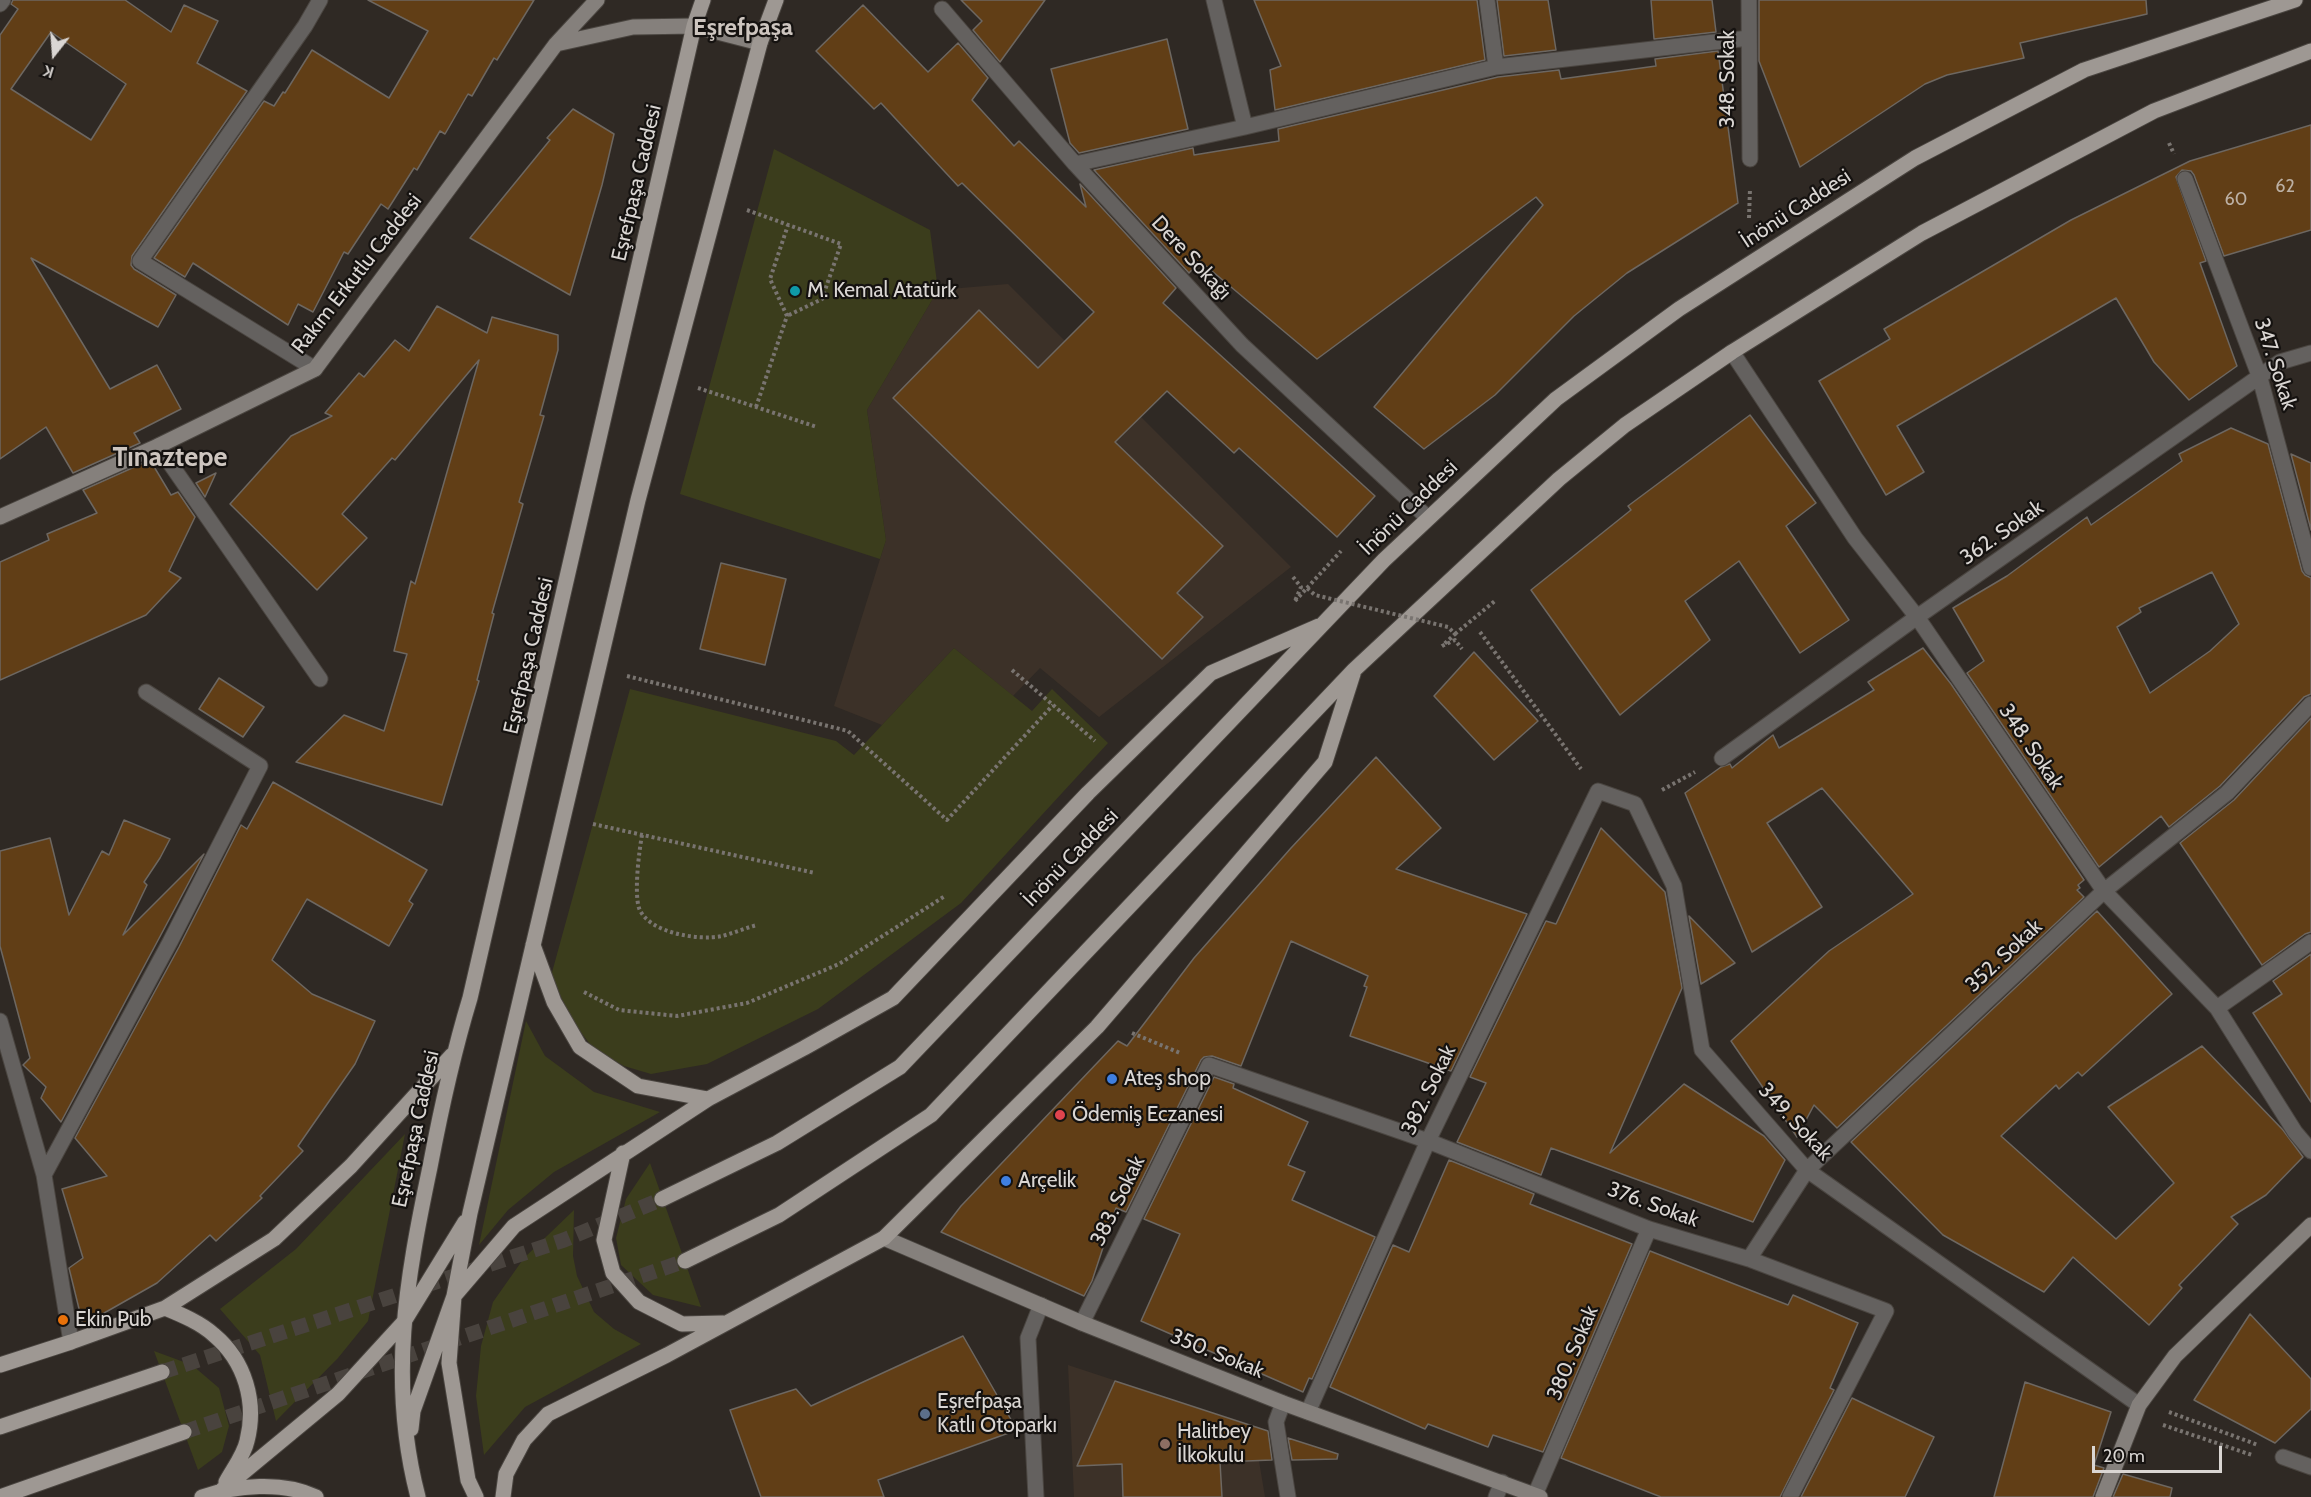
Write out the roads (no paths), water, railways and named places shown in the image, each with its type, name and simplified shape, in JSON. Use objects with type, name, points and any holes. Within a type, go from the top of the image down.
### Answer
[{"type":"main road","name":"Eşrefpaşa Caddesi","points":[[418,1497],[410,1469],[402,1395],[403,1323],[417,1227],[453,1055],[470,998],[694,26],[703,0]]},
{"type":"main road","points":[[476,1497],[468,1480],[449,1363],[454,1296],[470,1213],[638,500],[760,43],[776,0]]},
{"type":"main road","name":"İnönü Caddesi","points":[[662,1198],[777,1143],[900,1067],[1384,560],[1566,392],[1679,309],[1915,158],[2084,70],[2295,0]]},
{"type":"main road","points":[[685,1261],[778,1215],[931,1115],[1354,670],[1559,479],[1625,425],[1732,352],[1922,233],[2154,111],[2311,51]]},
{"type":"main road","points":[[408,1448],[414,1412],[454,1296],[514,1226],[708,1099],[893,998],[1088,793],[1211,673],[1325,623]]},
{"type":"main road","points":[[503,1497],[506,1474],[524,1440],[548,1414],[726,1323],[884,1238],[1097,1027],[1325,762],[1354,670]]},
{"type":"main road","points":[[533,945],[554,1002],[580,1047],[638,1086],[708,1099]]},
{"type":"main road","points":[[0,1365],[165,1308],[274,1239],[351,1166],[453,1055]]},
{"type":"main road","points":[[623,1153],[604,1240],[613,1273],[639,1302],[682,1324],[726,1323]]},
{"type":"main road","points":[[222,1490],[338,1394],[403,1323],[470,1213]]},
{"type":"main road","points":[[165,1308],[213,1334],[231,1353],[244,1376],[250,1398],[251,1420],[247,1443],[222,1490]]},
{"type":"main road","points":[[0,1427],[162,1372]]},
{"type":"main road","points":[[0,1497],[184,1432]]},
{"type":"main road","points":[[202,1497],[222,1490],[278,1488],[316,1497]]},
{"type":"street","points":[[0,4],[3,0]]},
{"type":"street","points":[[315,369],[140,261],[305,26],[320,0]]},
{"type":"street","name":"Rakım Erkutlu Caddesi","points":[[0,517],[158,446],[315,369],[556,44],[597,0]]},
{"type":"street","points":[[1214,0],[1245,127]]},
{"type":"street","points":[[1487,0],[1496,67]]},
{"type":"street","name":"348. Sokak","points":[[1749,0],[1750,159]]},
{"type":"street","name":"Dere Sokağı","points":[[942,9],[1075,164],[1242,345],[1428,518]]},
{"type":"street","points":[[556,44],[633,27],[694,26],[760,43]]},
{"type":"street","points":[[1075,164],[1245,127],[1496,67],[1749,38]]},
{"type":"street","name":"347. Sokak","points":[[2185,179],[2260,378],[2311,568]]},
{"type":"street","name":"348. Sokak","points":[[1732,352],[1855,538],[1917,617],[2104,891],[2217,1008],[2295,1132],[2311,1151]]},
{"type":"street","name":"362. Sokak","points":[[1722,758],[1917,617],[2280,363],[2311,354]]},
{"type":"street","points":[[158,446],[320,679]]},
{"type":"street","points":[[44,1175],[170,942],[260,766],[146,693]]},
{"type":"street","name":"352. Sokak","points":[[1749,1259],[1807,1170],[2104,891],[2227,793],[2311,704]]},
{"type":"street","name":"349. Sokak","points":[[1598,791],[1635,804],[1674,886],[1702,1050],[1807,1170],[2139,1405]]},
{"type":"street","name":"382. Sokak","points":[[1308,1412],[1428,1141],[1598,791]]},
{"type":"street","points":[[2217,1008],[2311,942]]},
{"type":"street","points":[[1,1028],[44,1175],[70,1342]]},
{"type":"street","name":"376. Sokak","points":[[1209,1065],[1428,1141],[1650,1229],[1749,1259],[1886,1311],[1790,1497]]},
{"type":"street","name":"383. Sokak","points":[[1082,1323],[1209,1065]]},
{"type":"street","points":[[2103,1497],[2139,1405],[2175,1356],[2311,1225]]},
{"type":"street","name":"380. Sokak","points":[[1537,1496],[1650,1229]]},
{"type":"street","name":"350. Sokak","points":[[884,1238],[1082,1323],[1499,1490],[1537,1496]]},
{"type":"street","points":[[1036,1497],[1028,1338],[1041,1305]]},
{"type":"street","points":[[1283,1403],[1276,1422],[1288,1497]]},
{"type":"street","points":[[2283,1457],[2311,1467]]},
{"type":"tunnel","points":[[162,1372],[564,1240],[662,1199]]},
{"type":"tunnel","points":[[184,1432],[685,1261]]},
{"type":"place","name":"M. Kemal Atatürk","points":[[795,291]]},
{"type":"place","name":"Ateş shop","points":[[1112,1079]]},
{"type":"place","name":"Ödemiş Eczanesi","points":[[1060,1115]]},
{"type":"place","name":"Arçelik","points":[[1006,1181]]},
{"type":"place","name":"Ekin Pub","points":[[63,1320]]},
{"type":"place","name":"Eşrefpaşa Katlı Otoparkı","points":[[925,1414]]},
{"type":"place","name":"Halitbey İlkokulu","points":[[1165,1444]]},
{"type":"district","name":"Eşrefpaşa","points":[[743,28]]},
{"type":"district","name":"Tınaztepe","points":[[170,458]]}]
